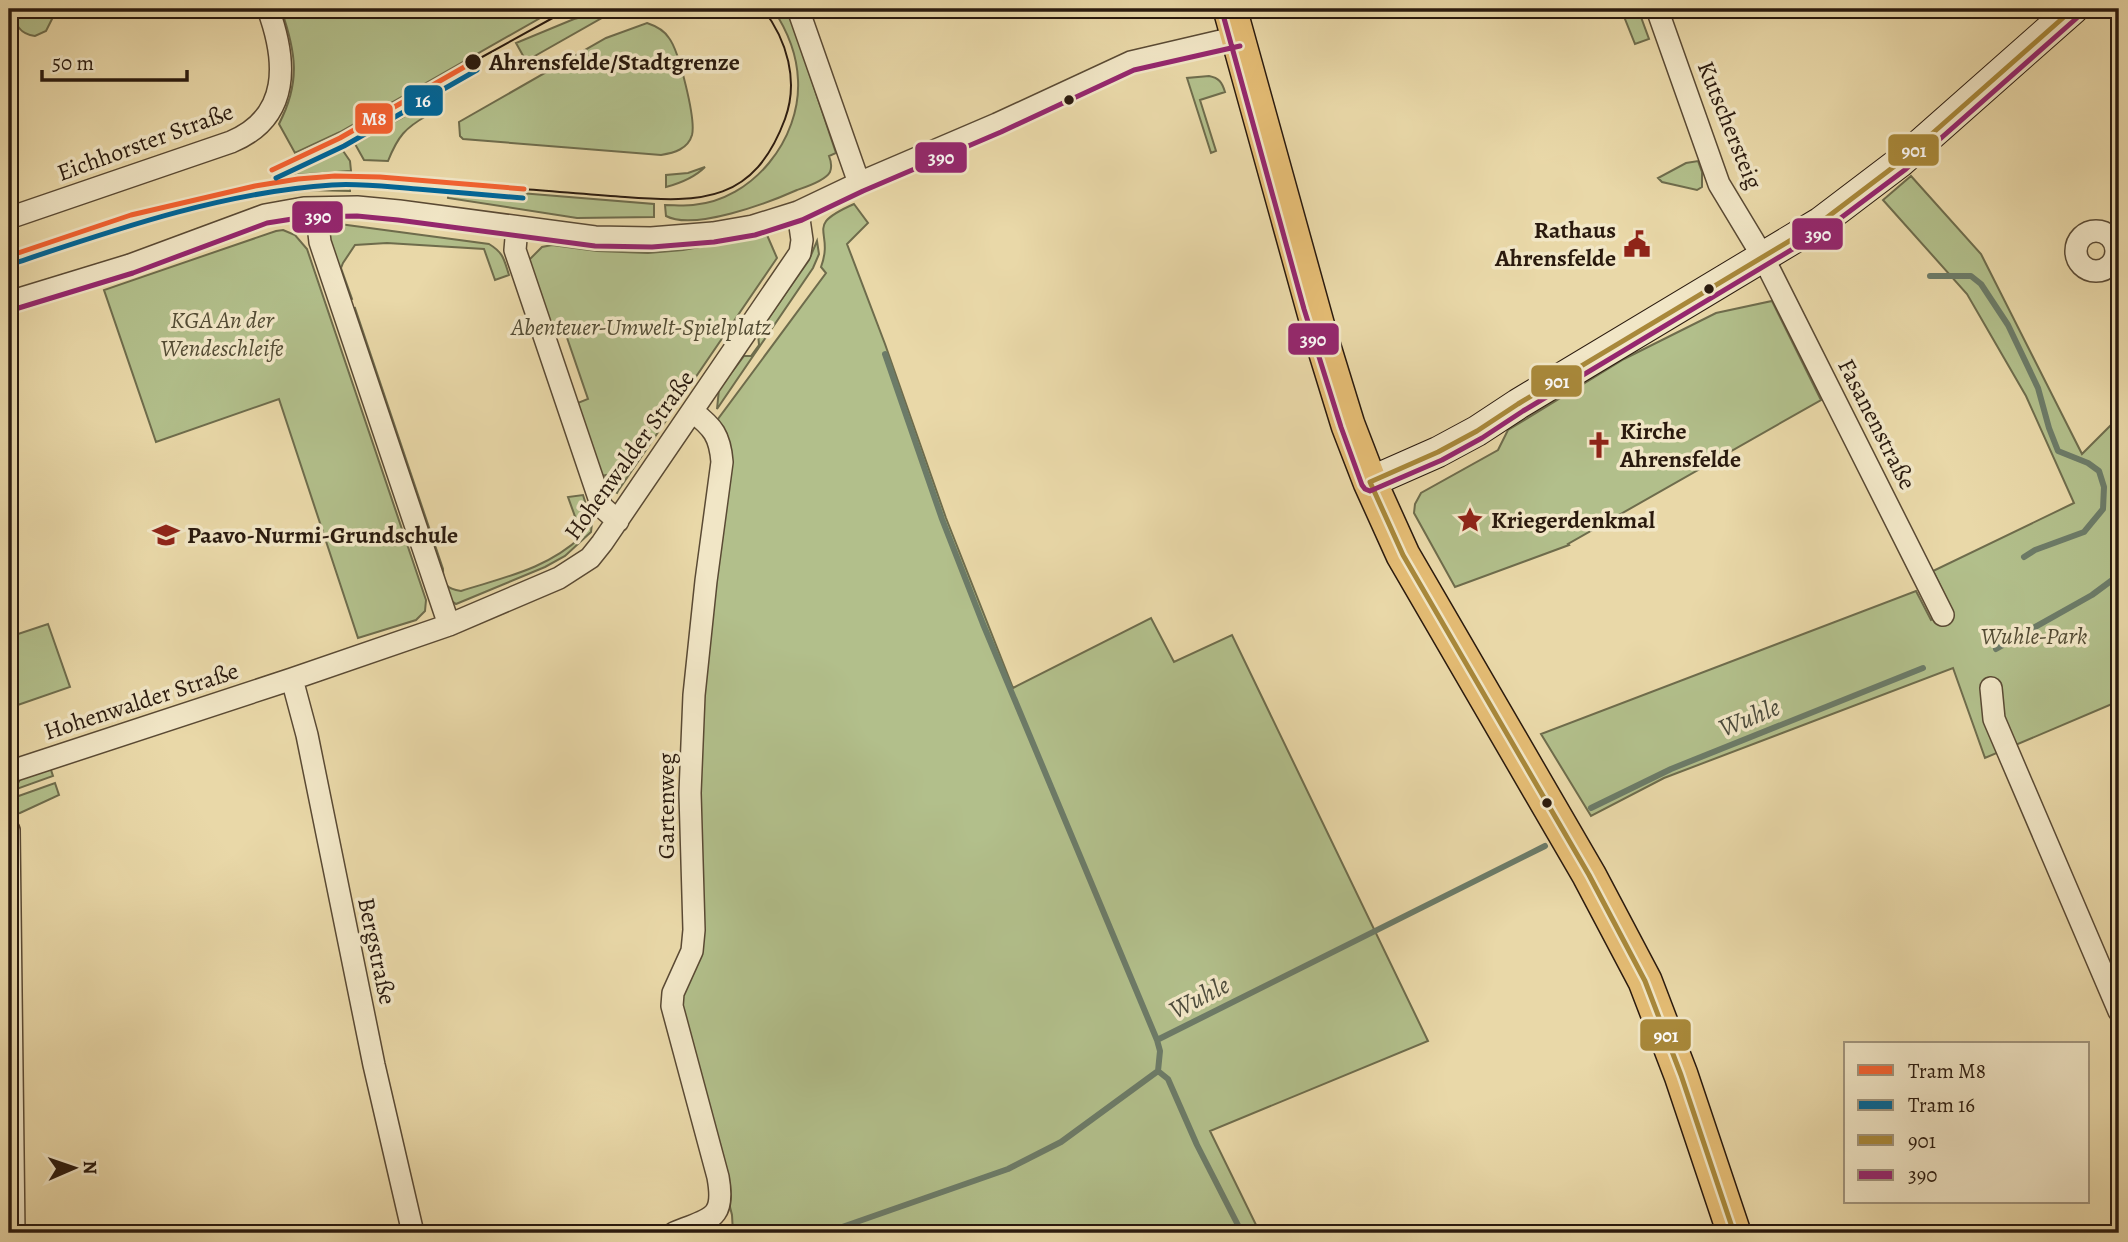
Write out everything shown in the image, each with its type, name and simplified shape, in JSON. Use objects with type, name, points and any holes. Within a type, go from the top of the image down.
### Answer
[{"type":"main road","points":[[1234,23],[1320,334],[1348,425],[1370,482],[1409,565],[1589,874],[1645,981],[1681,1075],[1734,1233]]},
{"type":"street","name":"Eichhorster Straße","points":[[9,218],[249,134],[264,121],[279,85],[279,47],[268,9]]},
{"type":"street","points":[[798,9],[863,181]]},
{"type":"street","name":"Kutschersteig","points":[[1657,9],[1719,184],[1763,257]]},
{"type":"street","points":[[1370,482],[1438,452],[1477,431],[1821,222],[1900,162],[2073,9]]},
{"type":"street","points":[[9,302],[130,264],[265,215],[316,208],[357,207],[389,210],[595,237],[651,238],[713,233],[753,226],[798,212],[1131,62],[1234,23]]},
{"type":"street","points":[[316,208],[320,242],[449,625]]},
{"type":"street","name":"Hohenwalder Straße","points":[[9,772],[292,680],[449,625],[559,578],[590,558],[694,411],[800,253],[802,240],[798,212]]},
{"type":"street","points":[[517,227],[515,250],[594,485],[602,507],[618,521]]},
{"type":"street","name":"Fasanenstraße","points":[[1763,257],[1943,615]]},
{"type":"street","name":"Gartenweg","points":[[674,1233],[710,1218],[718,1212],[722,1198],[672,1006],[673,993],[692,951],[694,930],[690,793],[694,695],[722,462],[716,434],[694,411]]},
{"type":"street","name":"Bergstraße","points":[[292,680],[307,735],[373,1065],[413,1233]]},
{"type":"street","points":[[1991,688],[1994,719],[2119,1011]]},
{"type":"street","points":[[9,830],[14,1233]]},
{"type":"green space","points":[[14,9],[53,9],[54,15],[46,31],[35,36],[18,27]]},
{"type":"green space","points":[[281,9],[556,9],[340,132],[295,153],[279,124],[291,94],[294,67],[290,39]]},
{"type":"green space","points":[[613,9],[614,11],[526,61],[516,43],[574,19]]},
{"type":"green space","points":[[773,9],[788,9],[836,153],[829,156],[830,172],[810,185],[731,214],[694,220],[678,220],[666,216],[665,205],[693,205],[715,201],[735,192],[769,163],[782,144],[797,102],[798,80],[796,60],[790,42]]},
{"type":"green space","points":[[1621,9],[1638,9],[1649,39],[1635,44]]},
{"type":"green space","points":[[647,23],[660,29],[669,38],[686,85],[693,127],[690,140],[680,150],[661,155],[463,139],[460,136],[459,122],[606,38]]},
{"type":"green space","points":[[1209,76],[1220,81],[1225,92],[1200,100],[1216,151],[1211,153],[1187,78]]},
{"type":"green space","points":[[423,106],[428,115],[403,134],[388,161],[364,160],[355,144]]},
{"type":"green space","points":[[339,145],[350,161],[351,171],[280,176],[280,172]]},
{"type":"green space","points":[[1698,161],[1702,172],[1702,187],[1697,190],[1662,182],[1658,178],[1686,163]]},
{"type":"green space","points":[[705,167],[687,180],[666,187],[666,175],[688,173]]},
{"type":"green space","name":"Wuhle-Park","points":[[1911,176],[1981,254],[2082,454],[2119,417],[2119,701],[1985,758],[1953,668],[1664,778],[1591,816],[1541,734],[1916,591],[1931,620],[1952,610],[1933,571],[2074,503],[2026,396],[1967,294],[1883,200]]},
{"type":"green space","points":[[350,180],[350,191],[283,192],[281,186]]},
{"type":"green space","points":[[449,187],[654,204],[654,217],[577,218],[448,198]]},
{"type":"green space","points":[[854,204],[868,223],[847,244],[946,518],[1013,688],[1151,618],[1174,662],[1232,635],[1428,1041],[1210,1131],[1260,1233],[733,1233],[732,1215],[681,1013],[697,848],[705,649],[725,444],[718,419],[826,273],[821,267],[825,244],[824,224],[838,212]]},
{"type":"green space","points":[[332,223],[489,244],[501,254],[509,275],[495,280],[484,249],[387,243],[355,245],[341,268],[352,299],[347,301],[330,252],[329,232]]},
{"type":"green space","name":"KGA An der Wendeschleife","points":[[283,230],[295,235],[307,249],[426,600],[425,611],[416,620],[358,638],[279,399],[156,442],[104,290]]},
{"type":"green space","name":"Abenteuer-Umwelt-Spielplatz","points":[[767,235],[777,258],[617,493],[611,490],[606,475],[599,477],[575,404],[588,399],[564,329],[551,333],[528,261],[542,247],[552,245],[597,251],[648,253],[683,250]]},
{"type":"green space","points":[[817,241],[819,254],[813,268],[717,409],[719,389],[744,356],[751,356],[759,345],[758,333],[809,260]]},
{"type":"green space","points":[[1772,301],[1821,400],[1569,545],[1455,587],[1414,513],[1421,493],[1498,450],[1508,430],[1624,359],[1716,313]]},
{"type":"green space","points":[[355,308],[443,569],[445,582],[449,587],[461,591],[509,576],[555,557],[569,547],[582,536],[568,497],[583,495],[592,523],[591,532],[565,556],[545,567],[456,604],[449,599],[349,309]]},
{"type":"green space","points":[[48,624],[70,687],[9,708],[9,637]]},
{"type":"green space","points":[[50,767],[53,776],[14,790],[21,778]]},
{"type":"green space","points":[[55,783],[59,795],[14,814],[13,798]]},
{"type":"waterway","points":[[1930,276],[1971,276],[1981,284],[2008,325],[2038,388],[2058,451],[2088,463],[2099,471],[2104,487],[2103,509],[2084,532],[2035,550],[2024,557]]},
{"type":"waterway","points":[[885,354],[942,519],[983,624],[1157,1040]]},
{"type":"waterway","name":"Wuhle","points":[[1996,649],[2092,595],[2119,575]]},
{"type":"waterway","name":"Wuhle","points":[[1591,808],[1671,769],[1923,668]]},
{"type":"waterway","name":"Wuhle","points":[[825,1233],[1008,1169],[1061,1142],[1158,1071],[1160,1051],[1157,1040],[1545,846]]},
{"type":"waterway","points":[[1158,1071],[1168,1079],[1197,1145],[1242,1233]]},
{"type":"tram line","points":[[473,62],[569,9]]},
{"type":"tram line","points":[[524,189],[679,199],[702,197],[741,182],[758,167],[772,146],[785,119],[791,90],[791,76],[784,47],[763,9]]},
{"type":"tram line","name":"M8","points":[[272,170],[340,138],[473,62]]},
{"type":"tram line","name":"16","points":[[276,178],[344,146],[477,70]]},
{"type":"tram line","name":"M8","points":[[9,256],[131,215],[255,186],[298,179],[380,177],[524,189]]},
{"type":"tram line","name":"16","points":[[12,264],[169,214],[291,189],[364,185],[523,198]]},
{"type":"transit line","name":"901","points":[[1370,482],[1438,452],[1477,431],[1821,222],[1900,162],[2073,9]]},
{"type":"transit line","name":"390","points":[[1222,11],[1304,309],[1362,485],[1370,491],[1442,460],[1482,438],[1826,229],[1906,169],[2079,16]]},
{"type":"transit line","name":"390","points":[[12,310],[133,273],[267,223],[305,217],[357,216],[398,220],[595,246],[652,247],[714,242],[755,235],[802,220],[1134,70],[1240,46]]},
{"type":"transit line","name":"901","points":[[1370,482],[1403,555],[1589,875],[1645,981],[1681,1075],[1734,1233]]},
{"type":"place","name":"Ahrensfelde/Stadtgrenze","points":[[473,62]]},
{"type":"place","name":"Rathaus Ahrensfelde","points":[[1637,244]]},
{"type":"place","name":"Kirche Ahrensfelde","points":[[1599,445]]},
{"type":"place","name":"Kriegerdenkmal","points":[[1470,520]]},
{"type":"place","name":"Paavo-Nurmi-Grundschule","points":[[166,535]]}]
